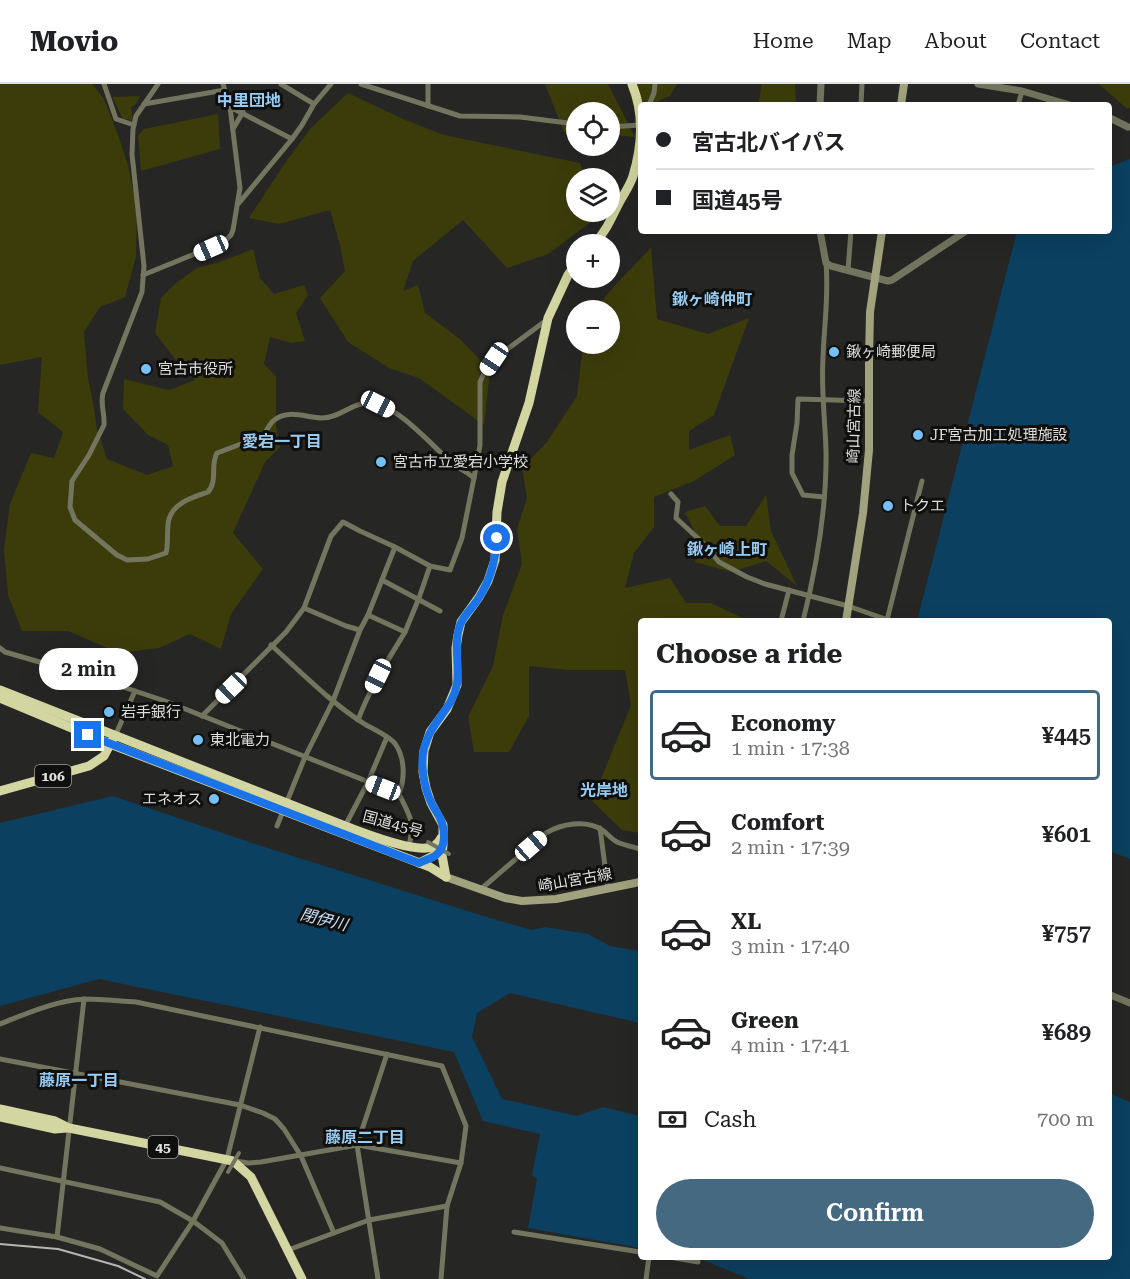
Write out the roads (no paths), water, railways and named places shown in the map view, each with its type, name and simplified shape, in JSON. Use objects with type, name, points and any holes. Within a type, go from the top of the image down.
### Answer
[{"type":"highway","points":[[632,84],[638,102]]},
{"type":"highway","points":[[602,234],[610,223],[633,178],[638,151]]},
{"type":"highway","points":[[548,318],[566,279]]},
{"type":"highway","name":"国道45号","points":[[343,830],[425,849],[435,844],[444,831],[426,788],[423,772],[424,751],[430,732],[447,709],[457,685],[456,648],[461,622],[488,581],[495,560],[497,512],[502,482],[529,403],[548,318]]},
{"type":"highway","name":"国道45号","points":[[0,690],[113,740]]},
{"type":"highway","name":"国道45号","points":[[0,698],[427,862],[437,854],[435,844]]},
{"type":"highway","name":"106","points":[[0,791],[89,766],[104,756],[113,740]]},
{"type":"highway","points":[[381,839],[427,862],[446,877]]},
{"type":"highway","points":[[435,844],[442,855],[446,877]]},
{"type":"highway","name":"45","points":[[0,1109],[55,1121],[69,1128]]},
{"type":"highway","name":"45","points":[[0,1117],[55,1129],[69,1128],[233,1158]]},
{"type":"highway","points":[[233,1158],[251,1177],[302,1279]]},
{"type":"main road","points":[[901,102],[904,84]]},
{"type":"main road","name":"崎山宮古線","points":[[846,618],[863,513],[869,450],[869,341],[874,277],[881,234]]},
{"type":"main road","name":"崎山宮古線","points":[[446,877],[505,898],[522,901],[556,899],[638,882]]},
{"type":"street","points":[[104,84],[116,119],[134,125]]},
{"type":"street","points":[[158,84],[136,116],[134,125],[132,154],[144,266],[142,292],[101,400],[104,425],[89,455],[72,481],[70,507],[75,520],[117,555],[127,560],[148,559],[166,553],[169,519],[182,502],[208,492],[211,488],[216,453],[261,440],[274,420],[285,415],[327,418],[362,403],[378,404],[398,414],[452,463],[474,478]]},
{"type":"street","points":[[281,84],[314,104]]},
{"type":"street","points":[[238,204],[292,139],[314,104],[331,84]]},
{"type":"street","points":[[361,84],[460,116],[520,117],[566,123]]},
{"type":"street","points":[[428,84],[428,106]]},
{"type":"street","points":[[650,102],[655,84]]},
{"type":"street","points":[[820,102],[821,84]]},
{"type":"street","points":[[861,102],[862,84]]},
{"type":"street","points":[[978,84],[1023,87],[1062,102]]},
{"type":"street","points":[[143,275],[224,242],[233,230],[240,188],[230,107],[224,87],[144,104]]},
{"type":"street","points":[[1019,102],[1023,87]]},
{"type":"street","points":[[230,107],[292,139]]},
{"type":"street","points":[[232,129],[243,112]]},
{"type":"street","points":[[1112,119],[1129,127]]},
{"type":"street","points":[[620,126],[638,125]]},
{"type":"street","points":[[803,618],[819,548],[824,497],[826,449],[823,357],[827,306],[826,263],[821,234]]},
{"type":"street","points":[[848,270],[851,234]]},
{"type":"street","points":[[826,263],[888,281],[961,234]]},
{"type":"street","points":[[202,716],[286,632],[304,608],[331,536],[343,522],[430,566],[450,570],[462,538],[480,445],[480,382],[494,359],[548,318]]},
{"type":"street","points":[[824,497],[803,495],[792,473],[798,399],[869,401]]},
{"type":"street","points":[[889,618],[922,481]]},
{"type":"street","points":[[671,494],[678,502],[676,518],[702,542],[719,562],[765,584],[848,606],[883,618]]},
{"type":"street","points":[[277,826],[304,757],[333,701],[395,547]]},
{"type":"street","points":[[358,720],[378,676],[405,632],[430,566]]},
{"type":"street","points":[[382,580],[440,611]]},
{"type":"street","points":[[782,618],[789,590]]},
{"type":"street","points":[[304,608],[360,630]]},
{"type":"street","points":[[368,615],[405,632]]},
{"type":"street","points":[[271,645],[333,701],[358,720],[395,742],[400,752],[404,778],[399,794],[412,822],[409,846]]},
{"type":"street","points":[[0,648],[5,652],[75,670],[135,691],[399,794]]},
{"type":"street","points":[[113,740],[135,691]]},
{"type":"street","points":[[343,830],[368,782],[387,737]]},
{"type":"street","points":[[481,889],[546,833],[570,824],[593,825],[616,841],[638,848]]},
{"type":"street","points":[[600,828],[608,889]]},
{"type":"street","points":[[435,844],[449,855]]},
{"type":"street","points":[[1112,996],[1130,1003]]},
{"type":"street","points":[[0,1024],[54,1005],[84,999],[136,1002],[442,1066],[466,1126],[461,1163],[447,1206],[441,1279]]},
{"type":"street","points":[[57,1237],[84,999]]},
{"type":"street","points":[[228,1172],[233,1158],[240,1105],[260,1027]]},
{"type":"street","points":[[378,1279],[357,1145],[387,1054]]},
{"type":"street","points":[[0,1059],[240,1105],[275,1119],[301,1156],[334,1233]]},
{"type":"street","points":[[233,1158],[248,1163],[357,1145],[461,1163]]},
{"type":"street","points":[[0,1228],[57,1237],[100,1249],[159,1277],[233,1158]]},
{"type":"street","points":[[0,1168],[160,1202],[193,1221],[222,1243],[244,1279]]},
{"type":"street","points":[[288,1251],[369,1220],[447,1206]]},
{"type":"street","points":[[514,1232],[638,1252]]},
{"type":"street","points":[[646,1279],[649,1260]]},
{"type":"street","points":[[686,1260],[698,1262]]},
{"type":"water","points":[[1130,159],[1130,859],[1112,852],[1112,618],[918,618],[1016,234],[1112,234],[1112,166]]},
{"type":"water","name":"閉伊川","points":[[113,796],[252,843],[493,919],[532,930],[545,927],[588,934],[610,946],[638,951],[638,1023],[510,993],[477,1013],[472,1037],[502,1099],[577,1116],[603,1107],[638,1116],[638,1248],[528,1228],[537,1179],[532,1175],[540,1134],[483,1121],[454,1052],[99,979],[0,1006],[0,823]]},
{"type":"water","points":[[1112,1094],[1130,1102],[1130,1279],[750,1279],[702,1260],[1112,1260]]},
{"type":"railway","points":[[0,1244],[58,1249],[118,1266],[145,1279]]},
{"type":"place","name":"鍬ヶ崎郵便局","points":[[834,352]]},
{"type":"place","name":"宮古市役所","points":[[146,369]]},
{"type":"place","name":"JF宮古加工処理施設","points":[[918,435]]},
{"type":"place","name":"宮古市立愛宕小学校","points":[[381,462]]},
{"type":"place","name":"トクエ","points":[[888,506]]},
{"type":"place","name":"岩手銀行","points":[[109,712]]},
{"type":"place","name":"東北電力","points":[[198,740]]},
{"type":"place","name":"エネオス","points":[[214,799]]},
{"type":"district","name":"中里団地","points":[[249,100]]},
{"type":"district","name":"鍬ヶ崎仲町","points":[[712,299]]},
{"type":"district","name":"愛宕一丁目","points":[[282,441]]},
{"type":"district","name":"鍬ヶ崎上町","points":[[727,549]]},
{"type":"district","name":"光岸地","points":[[604,790]]},
{"type":"district","name":"藤原一丁目","points":[[79,1080]]},
{"type":"district","name":"藤原二丁目","points":[[365,1137]]}]
